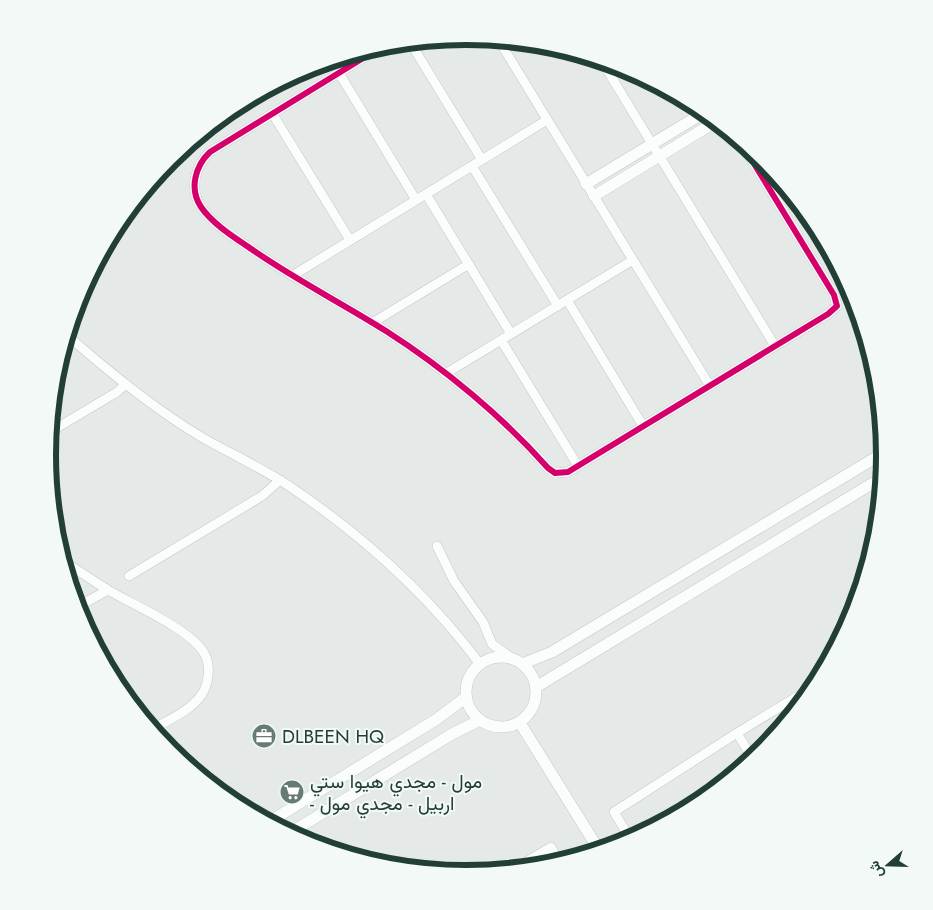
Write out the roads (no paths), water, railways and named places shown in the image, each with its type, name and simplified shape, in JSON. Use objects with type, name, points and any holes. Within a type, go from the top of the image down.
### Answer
[{"type":"street","points":[[503,47],[710,386]]},
{"type":"street","points":[[414,49],[482,160]]},
{"type":"street","points":[[362,59],[217,147],[204,158],[195,177],[195,191],[200,206],[234,237],[292,276],[372,323],[445,374],[508,428],[555,473],[563,474],[578,466],[832,311],[837,303],[834,295],[753,162]]},
{"type":"street","points":[[607,70],[775,346]]},
{"type":"street","points":[[338,73],[416,200]]},
{"type":"street","points":[[272,113],[350,240]]},
{"type":"street","points":[[586,184],[698,117]]},
{"type":"street","points":[[292,276],[547,120]]},
{"type":"street","points":[[594,196],[710,125]]},
{"type":"street","points":[[472,166],[558,306]]},
{"type":"street","points":[[426,194],[511,334]]},
{"type":"street","points":[[445,374],[633,260]]},
{"type":"street","points":[[372,323],[469,264]]},
{"type":"street","points":[[567,300],[643,426]]},
{"type":"street","points":[[73,340],[126,384],[170,417],[203,438],[280,480],[345,528],[396,572],[437,612],[480,664]]},
{"type":"street","points":[[501,340],[578,466]]},
{"type":"street","points":[[57,428],[117,392],[126,384]]},
{"type":"street","points":[[437,546],[454,581],[483,622],[492,644],[517,662],[528,670],[536,687],[536,698],[532,709],[520,723],[506,728],[495,728],[485,724],[469,708],[466,697],[468,679],[472,671],[480,664],[492,658],[502,657],[517,662],[552,652],[876,457]]},
{"type":"street","points":[[130,576],[262,496],[280,480]]},
{"type":"street","points":[[536,687],[876,481]]},
{"type":"street","points":[[71,566],[108,590],[190,636],[205,654],[208,678],[202,695],[182,712],[158,725]]},
{"type":"street","points":[[84,603],[108,590]]},
{"type":"street","points":[[276,818],[437,718],[466,697]]},
{"type":"street","points":[[626,832],[614,812],[737,733],[796,699]]},
{"type":"street","points":[[297,828],[452,734],[480,720]]},
{"type":"street","points":[[520,723],[595,844]]},
{"type":"street","points":[[737,733],[749,752]]},
{"type":"street","points":[[352,771],[363,788]]},
{"type":"street","points":[[327,786],[338,802]]},
{"type":"street","points":[[530,859],[551,847],[556,855]]},
{"type":"place","name":"DLBEEN HQ","points":[[264,736]]},
{"type":"place","name":"مول - مجدي هيوا ستي - اربيل - مجدي مول","points":[[292,792]]}]
